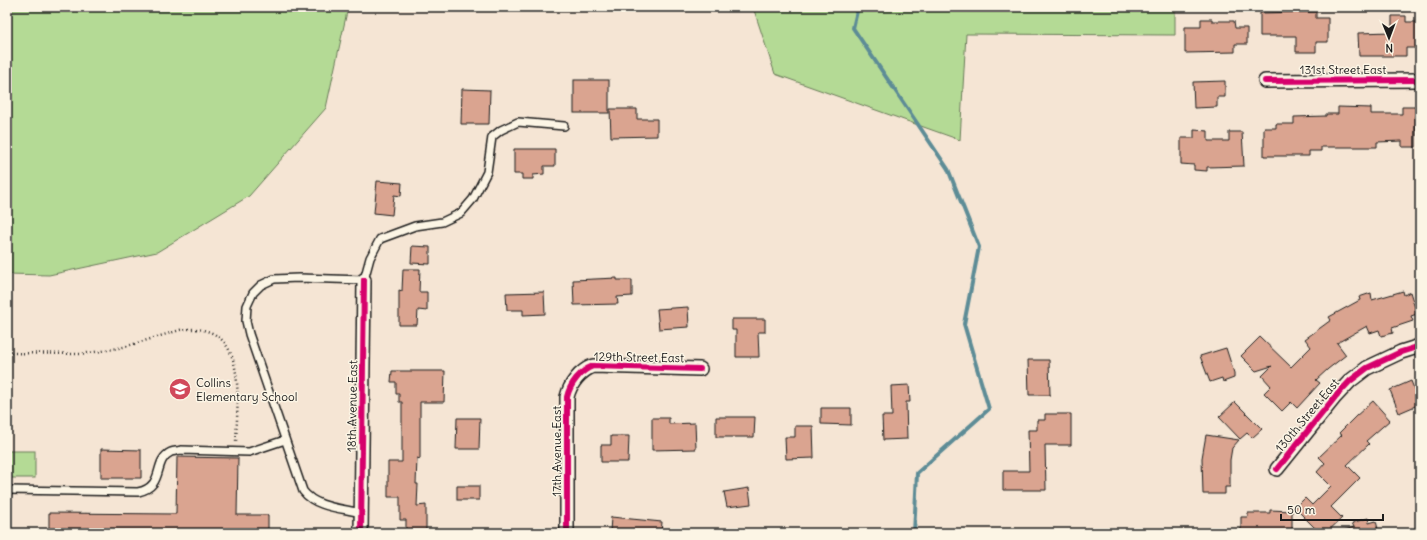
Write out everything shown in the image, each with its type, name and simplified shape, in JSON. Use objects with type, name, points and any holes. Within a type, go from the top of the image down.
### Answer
[{"type":"street","name":"131st Street East","points":[[1265,81],[1420,80]]},
{"type":"street","name":"18th Avenue East","points":[[361,533],[364,280]]},
{"type":"street","name":"130th Street East","points":[[1277,469],[1350,381],[1367,368],[1401,352],[1420,346]]},
{"type":"street","name":"129th Street East","points":[[580,373],[593,366],[700,369]]},
{"type":"street","name":"17th Avenue East","points":[[567,533],[567,397],[569,390],[580,373]]},
{"type":"lane","points":[[361,513],[325,505],[307,496],[303,491],[249,334],[246,321],[247,306],[253,293],[261,285],[274,279],[299,278],[364,280],[370,258],[380,239],[415,226],[442,222],[461,213],[473,199],[488,172],[492,137],[501,130],[518,122],[564,126]]},
{"type":"lane","points":[[7,490],[138,492],[146,490],[152,485],[161,462],[172,452],[181,450],[249,452],[285,440]]},
{"type":"path","points":[[7,354],[80,354],[124,347],[189,328],[206,331],[218,336],[226,344],[232,354],[236,367],[235,451]]},
{"type":"green space","points":[[7,7],[348,7],[326,108],[249,196],[157,252],[49,275],[7,274]]},
{"type":"green space","points":[[753,7],[1175,7],[1175,35],[966,34],[960,140],[775,74]]},
{"type":"green space","points":[[7,451],[35,451],[35,478],[7,478]]},
{"type":"building","points":[[1316,12],[1316,18],[1328,18],[1328,42],[1316,42],[1316,52],[1296,52],[1296,36],[1260,36],[1260,13]]},
{"type":"building","points":[[1392,16],[1406,16],[1406,22],[1418,22],[1418,48],[1406,48],[1406,56],[1359,56],[1358,33],[1392,32]]},
{"type":"building","points":[[1201,19],[1212,19],[1212,21],[1234,21],[1235,28],[1247,28],[1247,44],[1235,44],[1235,52],[1185,53],[1185,27],[1201,27]]},
{"type":"building","points":[[574,80],[609,80],[609,113],[574,113]]},
{"type":"building","points":[[1225,81],[1225,97],[1217,97],[1217,107],[1194,108],[1193,82]]},
{"type":"building","points":[[462,89],[490,90],[489,124],[461,124]]},
{"type":"building","points":[[1338,107],[1371,108],[1371,114],[1402,114],[1402,107],[1416,107],[1416,147],[1402,147],[1402,141],[1377,142],[1377,147],[1321,147],[1321,151],[1309,151],[1309,156],[1264,156],[1264,128],[1276,128],[1276,124],[1294,124],[1294,117],[1338,114]]},
{"type":"building","points":[[610,109],[637,109],[637,119],[657,119],[657,136],[611,137]]},
{"type":"building","points":[[1194,130],[1208,131],[1208,141],[1229,141],[1229,132],[1242,132],[1244,166],[1207,167],[1207,171],[1194,170],[1194,165],[1181,164],[1181,138],[1194,138]]},
{"type":"building","points":[[514,149],[555,149],[555,166],[544,166],[544,174],[533,175],[533,179],[522,179],[522,174],[514,174]]},
{"type":"building","points":[[377,181],[402,183],[401,196],[394,195],[392,215],[374,213]]},
{"type":"building","points":[[412,246],[430,247],[430,264],[411,263]]},
{"type":"building","points":[[403,269],[420,269],[419,292],[427,292],[427,311],[418,310],[417,325],[399,325],[399,290],[402,291]]},
{"type":"building","points":[[617,278],[617,280],[632,280],[632,296],[617,297],[618,304],[574,305],[573,280]]},
{"type":"building","points":[[1403,291],[1404,295],[1410,292],[1417,314],[1411,316],[1413,321],[1392,328],[1393,333],[1381,336],[1379,330],[1370,333],[1367,326],[1337,343],[1346,355],[1316,380],[1320,383],[1297,408],[1291,402],[1282,411],[1264,393],[1271,386],[1262,376],[1272,366],[1256,371],[1241,356],[1260,337],[1291,367],[1311,347],[1305,339],[1331,320],[1329,317],[1360,300],[1359,297],[1371,293],[1372,300]]},
{"type":"building","points":[[544,292],[545,314],[523,315],[523,310],[507,310],[506,293]]},
{"type":"building","points":[[688,307],[689,327],[659,329],[657,309]]},
{"type":"building","points":[[732,319],[765,319],[765,332],[758,332],[759,357],[736,357],[736,330],[732,330]]},
{"type":"building","points":[[1226,348],[1234,373],[1234,378],[1223,382],[1222,378],[1210,382],[1200,356]]},
{"type":"building","points":[[1028,360],[1049,360],[1050,395],[1029,395]]},
{"type":"building","points":[[392,371],[445,371],[444,402],[420,402],[420,459],[417,458],[417,506],[426,505],[426,533],[406,533],[406,520],[400,520],[400,497],[388,497],[388,462],[402,462],[402,402],[399,402],[399,394],[396,394],[396,382],[391,382]]},
{"type":"building","points":[[1411,381],[1420,404],[1399,413],[1390,390]]},
{"type":"building","points":[[909,385],[910,402],[906,402],[907,439],[883,440],[882,416],[892,416],[891,386]]},
{"type":"building","points":[[1373,401],[1390,420],[1366,441],[1369,444],[1347,465],[1360,478],[1331,507],[1342,518],[1326,533],[1320,533],[1295,508],[1305,498],[1312,505],[1331,486],[1317,472],[1325,463],[1319,457],[1342,435],[1339,433]]},
{"type":"building","points":[[1235,402],[1262,429],[1252,438],[1247,433],[1240,439],[1219,417]]},
{"type":"building","points":[[821,408],[851,408],[851,425],[821,424]]},
{"type":"building","points":[[1045,414],[1071,414],[1071,445],[1045,445],[1046,490],[1003,490],[1003,471],[1029,471],[1028,430],[1037,430],[1037,420],[1045,420]]},
{"type":"building","points":[[716,417],[755,417],[754,437],[716,437]]},
{"type":"building","points":[[457,418],[480,418],[479,449],[456,449]]},
{"type":"building","points":[[652,418],[669,418],[669,424],[695,423],[696,449],[652,450]]},
{"type":"building","points":[[795,426],[813,426],[814,458],[786,459],[785,437],[795,437]]},
{"type":"building","points":[[1206,435],[1239,440],[1232,448],[1230,460],[1230,487],[1225,487],[1225,494],[1203,494],[1202,458]]},
{"type":"building","points":[[611,436],[629,436],[628,462],[601,462],[601,445],[611,445]]},
{"type":"building","points":[[101,449],[141,450],[141,478],[101,478]]},
{"type":"building","points":[[177,457],[238,458],[237,515],[268,515],[268,533],[49,533],[49,513],[176,514]]},
{"type":"building","points":[[457,486],[479,486],[479,500],[457,500]]},
{"type":"building","points":[[749,488],[751,504],[727,507],[724,492]]},
{"type":"building","points":[[1270,510],[1292,511],[1292,533],[1241,533],[1241,517],[1248,517],[1248,513],[1270,513]]},
{"type":"building","points":[[611,517],[662,522],[661,533],[610,532]]},
{"type":"building","points":[[1368,518],[1369,523],[1376,521],[1379,533],[1345,533],[1345,530],[1354,527],[1352,523]]},
{"type":"waterway","points":[[858,7],[853,28],[948,169],[979,247],[964,324],[989,409],[917,473],[914,533]]},
{"type":"cycle path","points":[[1265,81],[1420,80]]},
{"type":"cycle path","points":[[361,533],[364,280]]},
{"type":"cycle path","points":[[1277,469],[1335,397],[1350,381],[1367,368],[1401,352],[1420,346]]},
{"type":"cycle path","points":[[567,533],[567,397],[570,387],[576,378],[588,368],[593,366],[700,369]]},
{"type":"place","name":"Collins Elementary School","points":[[180,389]]}]
